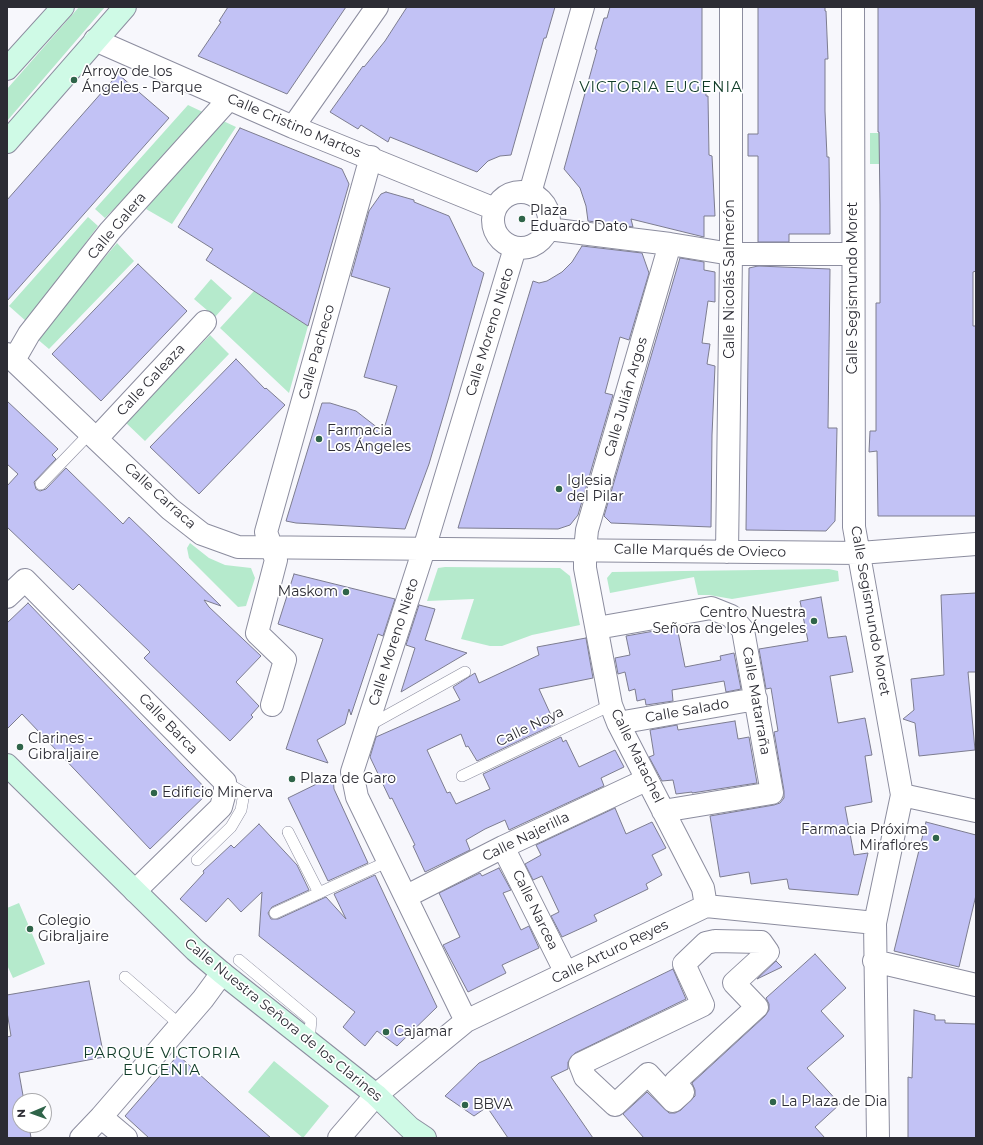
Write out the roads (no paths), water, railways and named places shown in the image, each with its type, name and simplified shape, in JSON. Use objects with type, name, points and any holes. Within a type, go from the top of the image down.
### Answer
[{"type":"main road","points":[[7,69],[63,7]]},
{"type":"main road","points":[[7,142],[95,40],[126,7]]},
{"type":"main road","name":"Calle Nuestra Señora de los Clarines","points":[[7,765],[195,950],[376,1095],[410,1128],[425,1138]]},
{"type":"street","points":[[293,127],[377,7]]},
{"type":"street","points":[[530,193],[583,7]]},
{"type":"street","name":"Calle Nicolás Salmerón","points":[[727,552],[731,254],[731,7]]},
{"type":"street","name":"Calle Segismundo Moret","points":[[853,7],[854,527],[902,795],[874,923],[878,1138]]},
{"type":"street","name":"Calle Cristino Martos","points":[[95,40],[293,127],[371,157],[495,209]]},
{"type":"street","name":"Calle Galera","points":[[11,357],[110,231],[229,99]]},
{"type":"street","name":"Calle Pacheco","points":[[271,546],[266,532],[371,157]]},
{"type":"street","points":[[515,192],[530,193],[539,198],[546,206],[549,217],[548,229],[543,238],[534,245],[524,248],[515,248],[504,243],[498,237],[493,228],[492,218],[495,209],[503,198],[515,192]]},
{"type":"street","points":[[548,229],[670,244],[731,254],[853,254]]},
{"type":"street","name":"Calle Julián Argos","points":[[585,550],[587,530],[670,244]]},
{"type":"street","name":"Calle Moreno Nieto","points":[[466,1021],[407,896],[357,797],[352,772],[424,549],[515,248]]},
{"type":"street","name":"Calle Galeaza","points":[[94,435],[205,322]]},
{"type":"street","name":"Calle Carraca","points":[[11,357],[170,509],[202,534],[238,546],[424,549]]},
{"type":"street","name":"Calle Marqués de Ovieco","points":[[424,549],[860,554],[976,544]]},
{"type":"street","points":[[271,546],[276,560],[257,633],[285,660],[272,705]]},
{"type":"street","name":"Calle Matachel","points":[[585,550],[586,578],[614,714],[646,780],[703,888],[706,906]]},
{"type":"street","name":"Calle Barca","points":[[7,597],[25,580],[225,782]]},
{"type":"street","name":"Calle Matarraña","points":[[597,628],[710,608],[731,616],[743,630],[772,793],[663,811]]},
{"type":"street","name":"Calle Salado","points":[[614,714],[756,699]]},
{"type":"street","name":"Calle Najerilla","points":[[407,896],[503,847],[646,780]]},
{"type":"street","points":[[135,891],[220,807],[225,792],[225,782]]},
{"type":"street","points":[[902,795],[976,811]]},
{"type":"street","name":"Calle Narcea","points":[[503,847],[566,974]]},
{"type":"street","points":[[706,906],[874,923]]},
{"type":"street","name":"Calle Arturo Reyes","points":[[339,1138],[376,1095],[466,1021],[706,906]]},
{"type":"street","points":[[715,941],[761,942],[768,952],[734,983],[757,1007],[675,1082],[683,1092],[673,1101],[648,1074],[615,1105],[585,1077],[580,1064],[703,1005],[684,964],[706,943],[715,941]]},
{"type":"street","points":[[874,961],[976,984]]},
{"type":"street","points":[[87,1136],[101,1117],[179,1024],[203,999],[222,973]]},
{"type":"street","points":[[101,1117],[126,1138]]},
{"type":"lane","points":[[41,484],[94,435]]},
{"type":"lane","points":[[367,726],[465,672]]},
{"type":"lane","name":"Calle Noya","points":[[462,776],[614,714]]},
{"type":"lane","points":[[197,860],[231,827],[242,810],[244,793],[225,782]]},
{"type":"lane","points":[[288,832],[319,893]]},
{"type":"lane","points":[[275,913],[389,861]]},
{"type":"lane","points":[[240,960],[311,1020],[309,1041]]},
{"type":"lane","points":[[125,977],[179,1024]]},
{"type":"place","name":"Arroyo de los Ángeles - Parque","points":[[74,80]]},
{"type":"place","name":"Plaza Eduardo Dato","points":[[522,219]]},
{"type":"place","name":"Farmacia Los Ángeles","points":[[319,439]]},
{"type":"place","name":"Iglesia del Pilar","points":[[559,489]]},
{"type":"place","name":"Maskom","points":[[346,592]]},
{"type":"place","name":"Centro Nuestra Señora de los Ángeles","points":[[814,621]]},
{"type":"place","name":"Clarines - Gibraljaire","points":[[20,747]]},
{"type":"place","name":"Plaza de Garo","points":[[292,779]]},
{"type":"place","name":"Edificio Minerva","points":[[154,793]]},
{"type":"place","name":"Farmacia Próxima Miraflores","points":[[936,838]]},
{"type":"place","name":"Colegio Gibraljaire","points":[[30,929]]},
{"type":"place","name":"Cajamar","points":[[386,1032]]},
{"type":"place","name":"La Plaza de Dia","points":[[773,1102]]},
{"type":"place","name":"BBVA","points":[[465,1105]]},
{"type":"district","name":"VICTORIA EUGENIA","points":[[661,88]]},
{"type":"district","name":"PARQUE VICTORIA EUGENIA","points":[[162,1062]]}]
